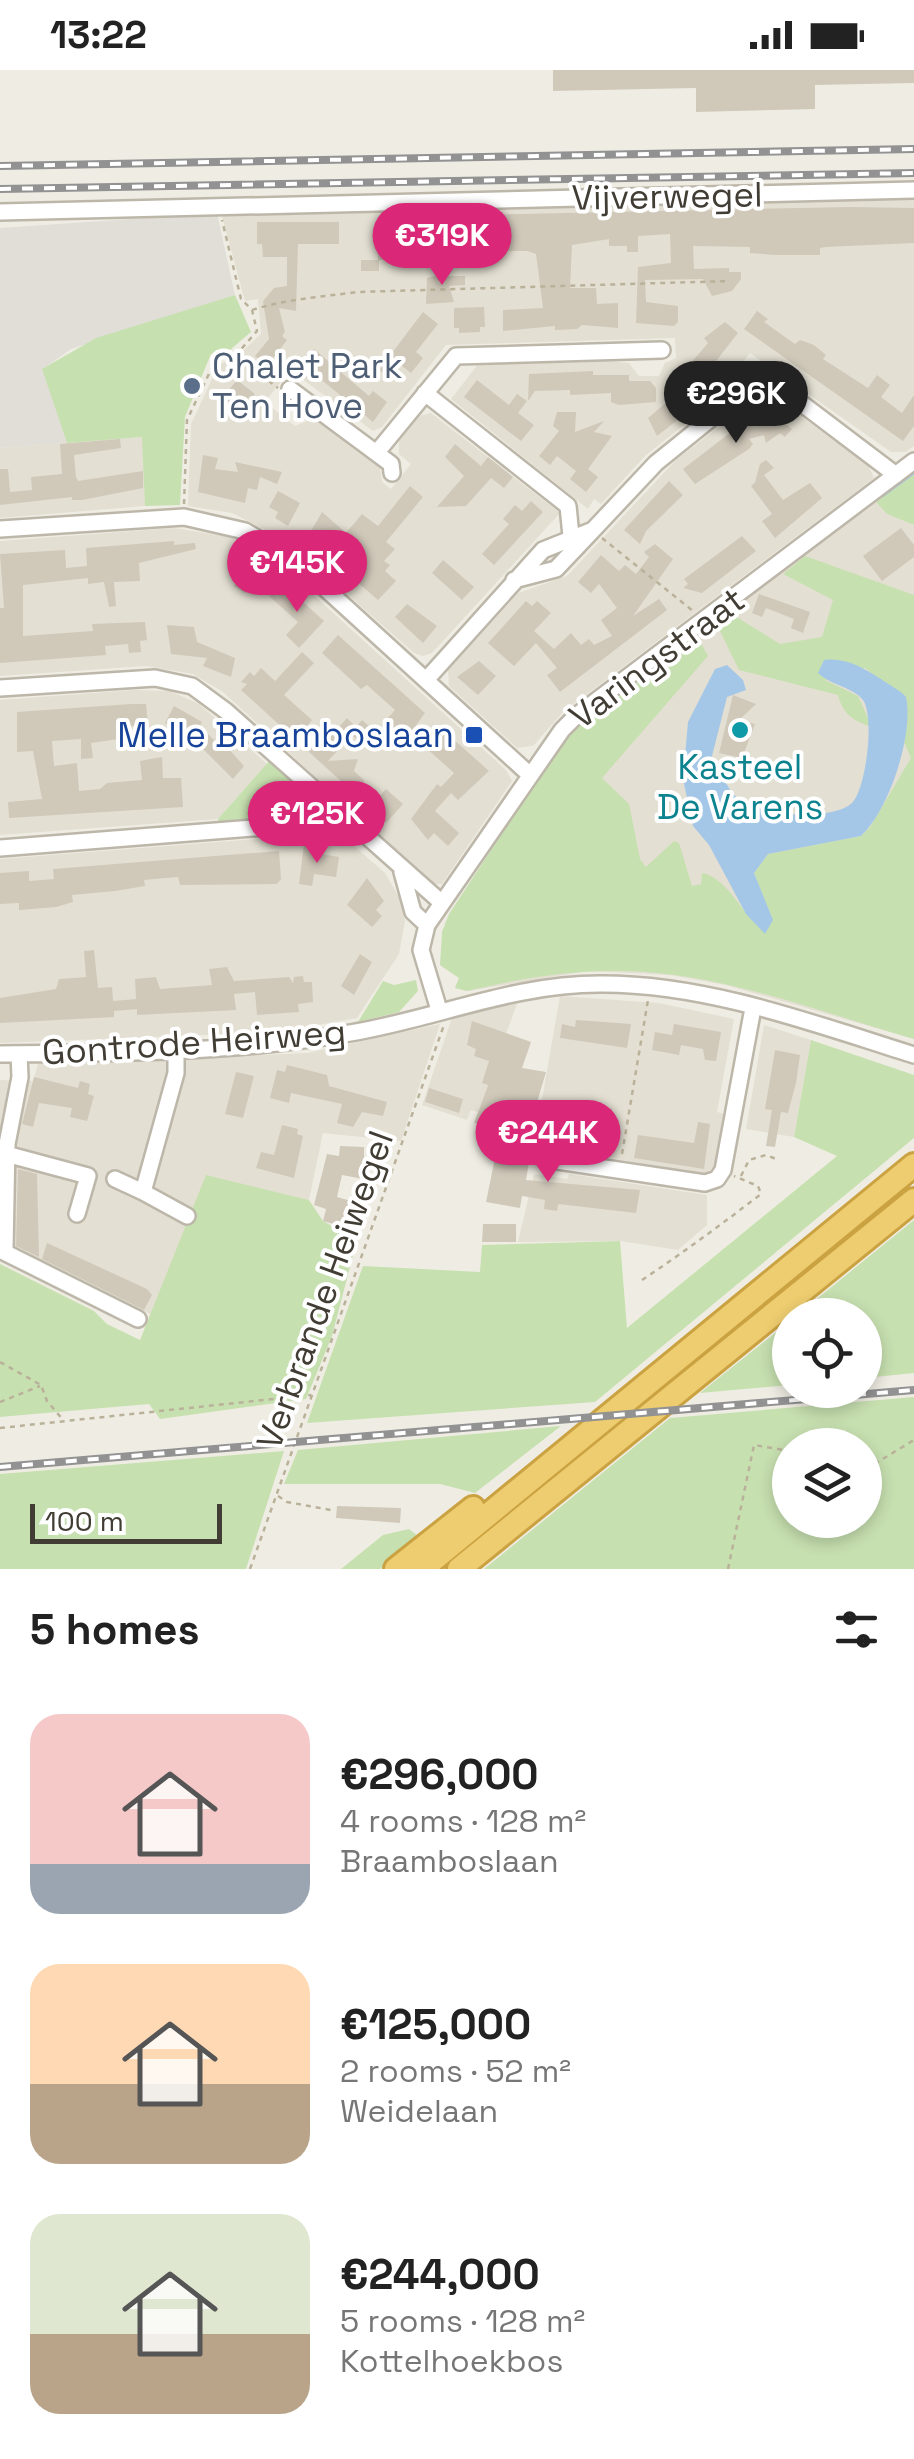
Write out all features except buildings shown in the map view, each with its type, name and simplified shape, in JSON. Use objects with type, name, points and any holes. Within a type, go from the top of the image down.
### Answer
[{"type":"highway","points":[[422,1569],[914,1166]]},
{"type":"highway","points":[[459,1569],[914,1200]]},
{"type":"highway","points":[[396,1569],[681,1346],[727,1316]]},
{"type":"street","name":"Vijverwegel","points":[[0,212],[914,190]]},
{"type":"street","points":[[378,451],[456,356],[662,350]]},
{"type":"street","points":[[514,580],[556,570],[657,462],[740,396],[762,388],[796,400],[896,474]]},
{"type":"street","points":[[290,389],[378,451],[391,464],[392,473]]},
{"type":"street","points":[[425,392],[568,506],[571,536]]},
{"type":"street","name":"Varingstraat","points":[[427,925],[576,716],[914,460]]},
{"type":"street","points":[[0,529],[184,517],[245,531],[281,551],[530,776]]},
{"type":"street","points":[[426,680],[543,550],[593,530]]},
{"type":"street","points":[[0,688],[155,678],[192,686],[226,711],[402,872],[442,903]]},
{"type":"street","points":[[0,848],[292,825],[340,816]]},
{"type":"street","points":[[402,872],[413,912],[427,925],[422,959],[440,1010]]},
{"type":"street","name":"Gontrode Heirweg","points":[[0,1054],[316,1039],[546,986],[650,987],[753,1008],[914,1055]]},
{"type":"street","points":[[544,1160],[705,1183],[722,1174],[753,1008]]},
{"type":"street","points":[[144,1192],[176,1073],[176,1048]]},
{"type":"street","points":[[19,1054],[20,1076],[4,1165],[2,1250],[138,1319]]},
{"type":"street","name":"Gontrode Heirweg","points":[[0,1077],[20,1076]]},
{"type":"street","points":[[4,1165],[88,1176],[77,1214]]},
{"type":"street","points":[[115,1179],[187,1216]]},
{"type":"path","points":[[184,517],[187,420],[215,361],[236,355],[257,331],[252,310],[241,299],[218,204]]},
{"type":"path","points":[[252,310],[293,299],[311,301],[356,292],[730,281]]},
{"type":"path","points":[[236,355],[279,389],[290,389]]},
{"type":"path","points":[[593,530],[704,620]]},
{"type":"path","points":[[619,1170],[650,987]]},
{"type":"path","name":"Verbrande Heiwegel","points":[[250,1569],[444,1028]]},
{"type":"path","points":[[741,1178],[749,1160],[766,1155],[776,1158]]},
{"type":"path","points":[[642,1280],[677,1260],[734,1211],[761,1194],[758,1186],[722,1174]]},
{"type":"path","points":[[0,1362],[41,1385],[47,1401],[65,1422]]},
{"type":"path","points":[[0,1402],[41,1385]]},
{"type":"path","points":[[0,1428],[313,1394]]},
{"type":"path","points":[[882,1459],[914,1440]]},
{"type":"path","points":[[728,1569],[754,1445],[772,1448]]},
{"type":"path","points":[[277,1495],[287,1502],[332,1510]]},
{"type":"shaded area","points":[[914,196],[914,446],[906,452],[891,452],[750,353],[712,403],[646,455],[601,504],[594,499],[588,509],[451,399],[479,363],[601,360],[629,363],[639,376],[659,376],[665,363],[676,358],[675,338],[446,345],[382,427],[373,431],[290,370],[265,402],[295,426],[317,417],[380,467],[382,482],[391,489],[411,464],[399,454],[399,441],[419,416],[431,413],[560,513],[432,653],[423,656],[414,653],[287,541],[232,513],[188,506],[191,424],[219,364],[233,360],[261,334],[258,299],[245,301],[220,209]]},
{"type":"shaded area","points":[[217,213],[235,295],[71,349],[43,369],[67,443],[0,448],[0,228]]},
{"type":"shaded area","points":[[765,400],[782,403],[868,465],[874,478],[563,712],[533,746],[517,748],[449,686],[448,669],[518,593],[567,576],[675,461],[743,408]]},
{"type":"shaded area","points":[[143,437],[145,506],[0,518],[0,448]]},
{"type":"shaded area","points":[[876,502],[887,514],[914,525],[914,1039],[726,985],[670,975],[588,971],[467,991],[455,988],[459,978],[440,965],[445,923],[566,736],[588,714]]},
{"type":"shaded area","points":[[174,528],[230,537],[276,561],[506,770],[512,781],[442,884],[432,884],[223,692],[193,674],[146,666],[0,676],[0,541]]},
{"type":"shaded area","points":[[170,691],[199,704],[267,764],[218,819],[0,835],[0,700]]},
{"type":"shaded area","points":[[322,834],[346,839],[385,873],[400,899],[405,921],[399,954],[357,1018],[279,1032],[0,1043],[0,859]]},
{"type":"shaded area","points":[[560,996],[659,1003],[734,1019],[717,1112],[725,1114],[715,1166],[704,1174],[534,1145]]},
{"type":"shaded area","points":[[518,1001],[478,1112],[471,1110],[467,1120],[422,1105],[452,1018]]},
{"type":"shaded area","points":[[440,1024],[401,1141],[323,1133],[309,1200],[206,1176],[152,1315],[15,1248],[15,1234],[0,1236],[0,1080],[33,1081],[38,1064],[307,1053]]},
{"type":"shaded area","points":[[764,1025],[811,1040],[794,1137],[746,1129]]},
{"type":"shaded area","points":[[534,1174],[567,1179],[569,1174],[707,1195],[707,1225],[678,1250],[620,1241],[518,1242]]},
{"type":"green space","points":[[235,295],[251,332],[230,350],[211,354],[185,417],[180,505],[145,506],[142,437],[67,443],[42,369],[96,338]]},
{"type":"green space","points":[[914,473],[914,525],[887,514],[876,502]]},
{"type":"green space","points":[[805,556],[914,595],[914,1039],[769,995],[658,973],[582,972],[467,991],[455,988],[459,978],[440,965],[442,932],[449,914],[566,736],[588,714],[697,636],[708,656],[602,778],[629,804],[640,859],[646,867],[674,841],[679,843],[692,886],[701,884],[702,873],[710,876],[724,886],[753,921],[772,920],[754,873],[768,854],[861,836],[870,827],[911,758],[876,677],[865,668],[825,680],[858,696],[872,727],[850,716],[838,695],[739,670],[716,623],[730,613],[780,644],[822,637],[833,600],[783,574]]},
{"type":"green space","points":[[271,759],[307,794],[306,812],[294,818],[219,824],[218,819]]},
{"type":"green space","points":[[416,980],[418,991],[399,1012],[358,1022],[383,981],[394,985]]},
{"type":"green space","points":[[811,1040],[914,1075],[914,1138],[595,1402],[307,1423],[363,1266],[480,1272],[482,1245],[620,1241],[627,1328],[837,1156],[794,1137]]},
{"type":"green space","points":[[206,1175],[309,1200],[323,1221],[357,1240],[332,1336],[306,1399],[160,1419],[149,1404],[0,1417],[0,1264],[94,1311],[107,1324],[140,1340]]},
{"type":"green space","points":[[914,1220],[914,1373],[882,1376],[882,1298],[818,1298]]},
{"type":"green space","points":[[772,1335],[772,1387],[700,1393]]},
{"type":"green space","points":[[914,1397],[914,1569],[484,1569],[670,1418],[786,1408],[882,1408],[882,1400]]},
{"type":"green space","points":[[561,1426],[475,1493],[440,1484],[284,1484],[298,1450]]},
{"type":"green space","points":[[284,1451],[246,1569],[0,1569],[0,1474]]},
{"type":"green space","points":[[409,1529],[418,1536],[380,1569],[341,1569],[383,1535]]},
{"type":"water","points":[[824,660],[854,664],[906,697],[903,751],[890,791],[861,836],[768,854],[754,873],[773,920],[765,934],[746,914],[709,845],[693,826],[683,779],[688,722],[715,669],[727,665],[743,680],[746,690],[727,697],[712,756],[732,792],[751,806],[780,813],[814,814],[843,809],[852,803],[861,783],[867,753],[867,709],[859,696],[818,673]]},
{"type":"waterway","points":[[883,495],[914,472]]},
{"type":"railway","points":[[0,166],[914,149]]},
{"type":"railway","points":[[0,189],[914,173]]},
{"type":"railway","points":[[0,1467],[914,1390]]},
{"type":"place","name":"Chalet Park Ten Hove","points":[[192,386]]},
{"type":"place","name":"Kasteel De Varens","points":[[740,730]]},
{"type":"place","name":"Melle Braamboslaan","points":[[474,735]]}]
